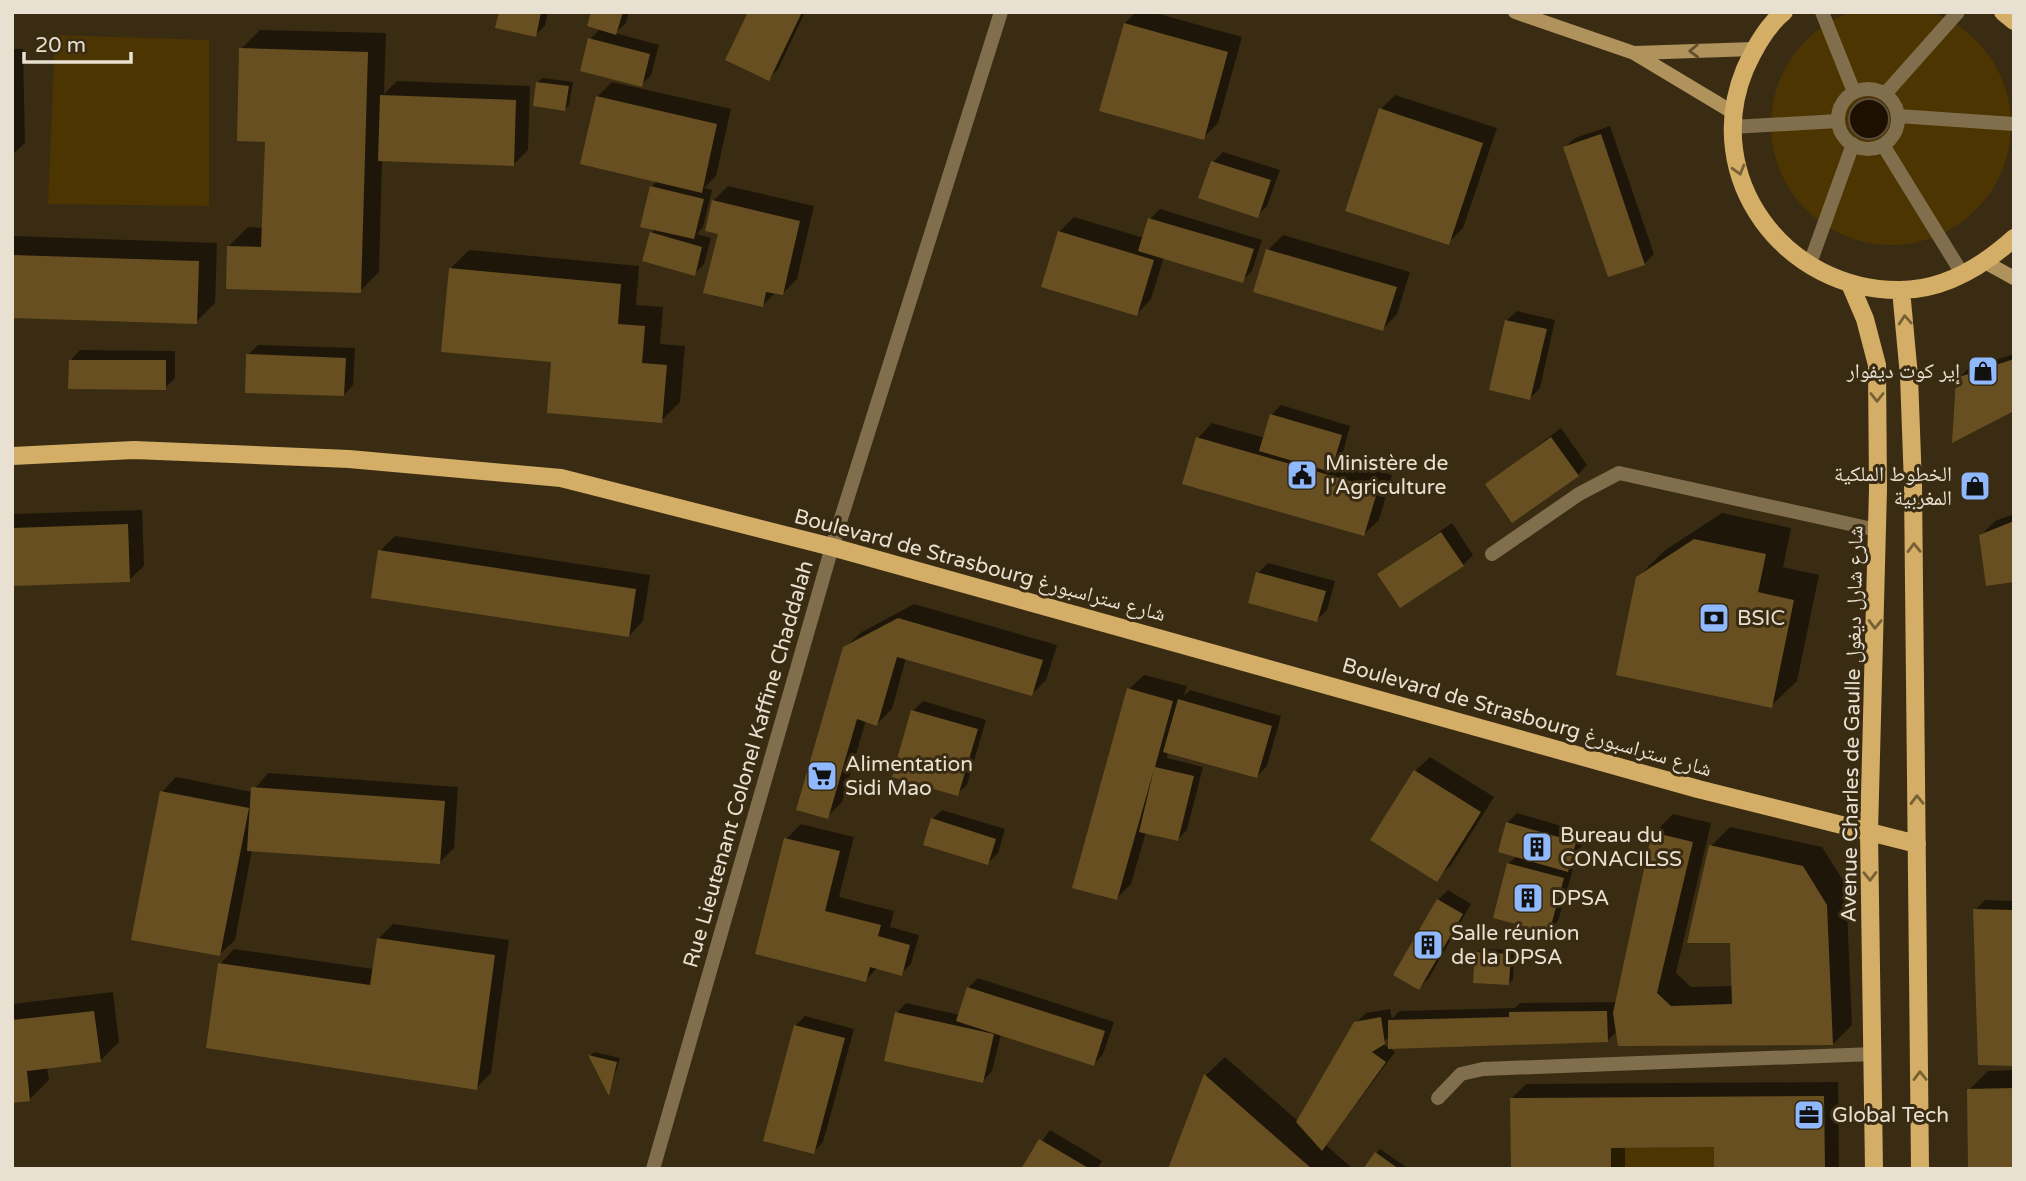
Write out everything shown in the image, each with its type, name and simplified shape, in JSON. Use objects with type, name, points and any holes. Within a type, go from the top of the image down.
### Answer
[{"type":"main road","points":[[1784,12],[1754,49],[1737,88],[1733,120],[1736,160],[1745,192],[1762,221],[1783,246],[1809,266],[1850,284],[1901,290],[1964,275],[2014,238]]},
{"type":"main road","points":[[2003,12],[2014,21]]},
{"type":"main road","name":"Avenue Charles de Gaulle شارع شارل ديغول","points":[[1850,284],[1865,319],[1877,365],[1877,530],[1869,832],[1874,1169]]},
{"type":"main road","points":[[1901,290],[1909,376],[1912,472],[1920,1169]]},
{"type":"main road","name":"Boulevard de Strasbourg شارع ستراسبورغ","points":[[12,456],[134,450],[349,459],[561,478],[832,547],[1698,789],[1917,844]]},
{"type":"street","name":"Rue Lieutenant Colonel Kaffine Chaddalah","points":[[653,1169],[832,547],[1001,12]]},
{"type":"street","points":[[1514,12],[1634,53],[1733,120],[1838,121]]},
{"type":"street","points":[[1822,12],[1854,92]]},
{"type":"street","points":[[1885,94],[1958,12]]},
{"type":"street","points":[[1634,53],[1754,49]]},
{"type":"street","points":[[1865,89],[1885,94],[1892,100],[1898,116],[1897,128],[1883,145],[1862,148],[1845,138],[1838,121],[1845,99],[1854,92],[1865,89]]},
{"type":"street","points":[[1898,116],[2014,124]]},
{"type":"street","points":[[1809,266],[1853,144]]},
{"type":"street","points":[[1883,145],[1964,275]]},
{"type":"street","points":[[1985,262],[2014,278]]},
{"type":"street","points":[[1492,554],[1579,495],[1619,472],[1877,530]]},
{"type":"street","points":[[1438,1098],[1461,1074],[1483,1069],[1874,1054]]},
{"type":"shaded area","points":[[1891,5],[1914,7],[1937,14],[1958,25],[1976,40],[1991,58],[2002,79],[2009,102],[2009,148],[2002,171],[1991,192],[1976,210],[1958,225],[1937,236],[1914,243],[1891,245],[1868,243],[1845,236],[1824,225],[1806,210],[1791,192],[1780,171],[1773,148],[1771,125],[1773,102],[1780,79],[1791,58],[1806,40],[1824,25],[1845,14],[1868,7]]},
{"type":"shaded area","points":[[55,35],[209,40],[209,206],[48,204]]},
{"type":"shaded area","points":[[1869,99],[1877,100],[1883,105],[1888,111],[1888,127],[1883,133],[1877,138],[1869,139],[1861,138],[1855,133],[1850,127],[1849,119],[1850,111],[1855,105],[1861,100]]},
{"type":"shaded area","points":[[1714,1147],[1714,1169],[1611,1169],[1611,1148]]},
{"type":"building","points":[[499,12],[541,12],[536,37],[495,28]]},
{"type":"building","points":[[591,12],[623,12],[616,35],[587,26]]},
{"type":"building","points":[[748,12],[802,12],[769,81],[725,60]]},
{"type":"building","points":[[1124,23],[1228,52],[1204,140],[1099,111]]},
{"type":"building","points":[[588,38],[650,54],[642,87],[580,71]]},
{"type":"building","points":[[239,48],[368,52],[361,293],[226,289],[227,246],[261,247],[265,142],[237,141]]},
{"type":"building","points":[[536,82],[569,86],[565,111],[533,106]]},
{"type":"building","points":[[380,95],[516,100],[514,166],[378,161]]},
{"type":"building","points":[[596,96],[717,124],[702,193],[580,164]]},
{"type":"building","points":[[1379,108],[1483,143],[1449,245],[1345,211]]},
{"type":"building","points":[[1601,134],[1645,265],[1608,277],[1563,147]]},
{"type":"building","points":[[1211,161],[1271,180],[1258,218],[1198,198]]},
{"type":"building","points":[[650,186],[704,199],[694,239],[640,227]]},
{"type":"building","points":[[712,200],[800,221],[783,295],[766,292],[763,307],[703,293],[718,234],[705,231]]},
{"type":"building","points":[[1148,218],[1254,249],[1243,283],[1138,251]]},
{"type":"building","points":[[1058,231],[1154,260],[1137,316],[1041,287]]},
{"type":"building","points":[[650,232],[702,247],[695,276],[642,261]]},
{"type":"building","points":[[1266,249],[1397,287],[1383,331],[1253,292]]},
{"type":"building","points":[[12,255],[199,261],[197,324],[12,318]]},
{"type":"building","points":[[449,268],[621,284],[618,324],[645,326],[642,363],[667,365],[662,423],[547,413],[551,362],[441,352]]},
{"type":"building","points":[[1505,320],[1547,329],[1530,400],[1489,390]]},
{"type":"building","points":[[246,354],[346,358],[344,396],[245,393]]},
{"type":"building","points":[[2014,359],[2014,411],[1952,443],[1956,378]]},
{"type":"building","points":[[69,360],[166,360],[166,390],[68,389]]},
{"type":"building","points":[[1270,414],[1342,435],[1331,472],[1259,451]]},
{"type":"building","points":[[1196,437],[1378,489],[1364,536],[1182,484]]},
{"type":"building","points":[[1551,437],[1579,476],[1512,523],[1485,484]]},
{"type":"building","points":[[2014,521],[2014,582],[1986,586],[1979,535]]},
{"type":"building","points":[[128,524],[130,582],[12,586],[12,528]]},
{"type":"building","points":[[1441,532],[1464,566],[1400,608],[1377,574]]},
{"type":"building","points":[[1694,539],[1766,554],[1758,592],[1794,600],[1772,708],[1616,675],[1636,577]]},
{"type":"building","points":[[378,550],[636,589],[629,637],[371,598]]},
{"type":"building","points":[[1256,572],[1326,591],[1317,622],[1248,603]]},
{"type":"building","points":[[898,618],[1043,660],[1032,696],[897,657],[877,726],[857,719],[828,819],[796,810],[843,647]]},
{"type":"building","points":[[1127,688],[1173,701],[1155,767],[1194,776],[1178,841],[1139,832],[1154,769],[1117,900],[1072,888]]},
{"type":"building","points":[[1178,699],[1272,726],[1257,778],[1163,752]]},
{"type":"building","points":[[911,710],[978,729],[958,796],[892,777]]},
{"type":"building","points":[[1414,770],[1481,812],[1437,882],[1370,840]]},
{"type":"building","points":[[251,787],[445,801],[440,864],[247,851]]},
{"type":"building","points":[[160,791],[249,808],[220,956],[131,940]]},
{"type":"building","points":[[931,818],[996,839],[988,865],[923,845]]},
{"type":"building","name":"Bureau du CONACILSS","points":[[1506,822],[1576,842],[1568,872],[1498,852]]},
{"type":"building","points":[[1652,832],[1693,842],[1657,993],[1671,1006],[1732,1004],[1730,943],[1687,943],[1709,845],[1803,866],[1827,905],[1833,1045],[1618,1046],[1613,1013]]},
{"type":"building","points":[[784,838],[840,851],[825,911],[881,925],[878,936],[910,945],[902,976],[870,967],[866,982],[755,954]]},
{"type":"building","name":"DPSA","points":[[1507,863],[1564,878],[1549,933],[1493,918]]},
{"type":"building","name":"Salle réunion de la DPSA","points":[[1437,899],[1463,914],[1419,990],[1393,975]]},
{"type":"building","points":[[1973,909],[2014,910],[2014,1066],[1978,1065]]},
{"type":"building","points":[[377,938],[495,955],[477,1090],[206,1048],[218,963],[370,985]]},
{"type":"building","points":[[1475,952],[1511,954],[1509,985],[1473,983]]},
{"type":"building","points":[[967,987],[1105,1031],[1094,1066],[956,1021]]},
{"type":"building","points":[[94,1011],[101,1062],[27,1071],[30,1101],[12,1103],[12,1020]]},
{"type":"building","points":[[1607,1011],[1608,1042],[1388,1049],[1388,1020],[1509,1017],[1509,1012]]},
{"type":"building","points":[[895,1012],[994,1034],[983,1083],[884,1061]]},
{"type":"building","points":[[1381,1017],[1385,1044],[1372,1052],[1386,1062],[1322,1151],[1296,1122],[1354,1022]]},
{"type":"building","points":[[794,1025],[845,1038],[814,1154],[763,1141]]},
{"type":"building","points":[[588,1055],[617,1062],[609,1096]]},
{"type":"building","points":[[1204,1074],[1312,1169],[1168,1169]]},
{"type":"building","points":[[2014,1088],[2014,1169],[1968,1169],[1967,1089]]},
{"type":"building","points":[[1824,1096],[1825,1169],[1714,1169],[1714,1147],[1611,1148],[1611,1169],[1511,1169],[1510,1098]]},
{"type":"building","points":[[1039,1139],[1090,1169],[1021,1169]]},
{"type":"building","points":[[1375,1152],[1399,1169],[1363,1169]]},
{"type":"place","name":"إير كوت ديفوار","points":[[1983,371]]},
{"type":"place","name":"Ministère de l'Agriculture","points":[[1302,475]]},
{"type":"place","name":"الخطوط الملكية المغربية","points":[[1975,486]]},
{"type":"place","name":"BSIC","points":[[1714,618]]},
{"type":"place","name":"Alimentation Sidi Mao","points":[[822,776]]},
{"type":"place","name":"Bureau du CONACILSS","points":[[1537,847]]},
{"type":"place","name":"DPSA","points":[[1528,898]]},
{"type":"place","name":"Salle réunion de la DPSA","points":[[1428,945]]},
{"type":"place","name":"Global Tech","points":[[1809,1115]]}]
